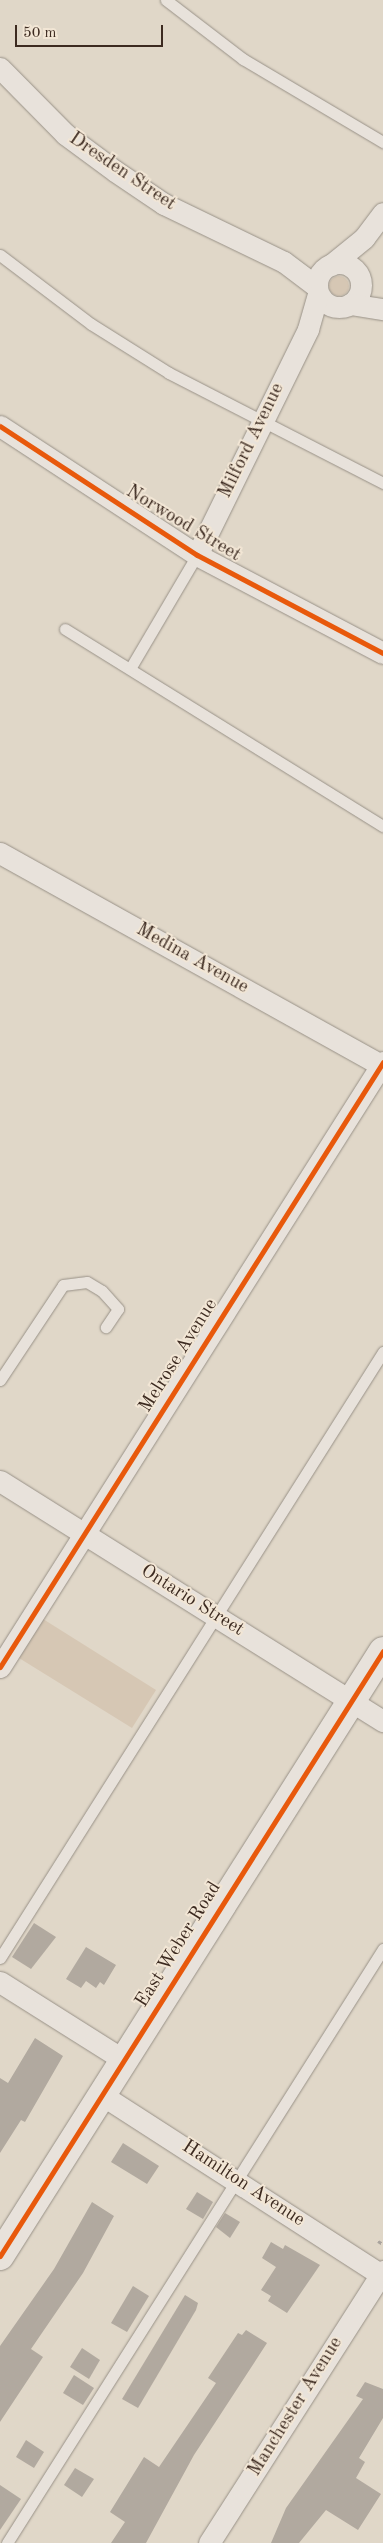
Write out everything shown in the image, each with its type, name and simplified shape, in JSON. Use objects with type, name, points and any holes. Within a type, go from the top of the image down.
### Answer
[{"type":"street","name":"Dresden Street","points":[[1,70],[65,134],[158,200],[284,262],[323,278],[351,267],[360,282]]},
{"type":"street","points":[[342,306],[323,278],[364,238],[383,213]]},
{"type":"street","points":[[342,306],[360,282],[364,238]]},
{"type":"street","name":"Milford Avenue","points":[[197,555],[262,418],[308,329],[323,278]]},
{"type":"street","points":[[360,282],[383,309]]},
{"type":"street","points":[[342,306],[383,309]]},
{"type":"street","name":"Milford Avenue","points":[[308,329],[342,306]]},
{"type":"street","name":"Norwood Street","points":[[0,426],[197,555],[383,653]]},
{"type":"street","name":"Medina Avenue","points":[[0,852],[382,1064]]},
{"type":"street","name":"Melrose Avenue","points":[[0,1667],[382,1064]]},
{"type":"street","name":"Ontario Street","points":[[0,1481],[383,1721]]},
{"type":"street","name":"East Weber Road","points":[[0,2256],[383,1651]]},
{"type":"street","points":[[0,1982],[124,2060]]},
{"type":"street","name":"Hamilton Avenue","points":[[102,2095],[382,2274]]},
{"type":"street","name":"Manchester Avenue","points":[[209,2543],[382,2274]]},
{"type":"lane","points":[[166,0],[243,59],[383,142]]},
{"type":"lane","points":[[0,255],[124,346],[383,483]]},
{"type":"lane","points":[[131,667],[197,555]]},
{"type":"lane","points":[[66,629],[131,667],[383,826]]},
{"type":"lane","points":[[0,1380],[63,1285],[87,1282],[102,1291],[118,1309],[106,1327]]},
{"type":"lane","points":[[0,1958],[383,1352]]},
{"type":"lane","points":[[7,2543],[383,1949]]},
{"type":"path","points":[[378,2241],[383,2244]]},
{"type":"shaded area","points":[[335,276],[343,276],[349,282],[349,290],[343,296],[335,296],[329,290],[329,282]]},
{"type":"shaded area","points":[[43,1619],[156,1690],[132,1728],[19,1658]]},
{"type":"building","points":[[34,1923],[56,1937],[31,1969],[12,1957]]},
{"type":"building","points":[[86,1947],[116,1965],[104,1985],[100,1982],[96,1988],[86,1981],[81,1988],[66,1979]]},
{"type":"building","points":[[35,2038],[63,2056],[25,2122],[21,2120],[0,2153],[0,2078],[8,2083]]},
{"type":"building","points":[[123,2143],[159,2166],[147,2184],[111,2162]]},
{"type":"building","points":[[197,2192],[213,2202],[203,2219],[186,2209]]},
{"type":"building","points":[[92,2202],[114,2216],[83,2273],[31,2349],[43,2357],[0,2422],[0,2346],[54,2269]]},
{"type":"building","points":[[225,2213],[240,2222],[230,2238],[216,2227]]},
{"type":"building","points":[[271,2242],[283,2249],[285,2245],[320,2265],[287,2313],[268,2301],[271,2296],[261,2290],[276,2267],[262,2258]]},
{"type":"building","points":[[133,2286],[149,2296],[127,2332],[111,2323]]},
{"type":"building","points":[[185,2295],[198,2303],[196,2310],[138,2408],[122,2399]]},
{"type":"building","points":[[246,2330],[267,2343],[194,2455],[146,2543],[111,2543],[125,2522],[110,2512],[144,2457],[159,2467],[216,2383],[208,2378],[238,2333],[242,2335]]},
{"type":"building","points":[[82,2348],[100,2360],[89,2379],[70,2367]]},
{"type":"building","points":[[74,2375],[94,2388],[83,2405],[63,2393]]},
{"type":"building","points":[[365,2382],[383,2389],[383,2418],[359,2458],[365,2462],[356,2478],[381,2494],[358,2530],[326,2510],[299,2543],[271,2543],[286,2508],[363,2399],[356,2396]]},
{"type":"building","points":[[26,2440],[44,2452],[34,2468],[16,2457]]},
{"type":"building","points":[[75,2468],[94,2479],[82,2497],[64,2485]]},
{"type":"building","points":[[0,2485],[21,2499],[0,2530]]},
{"type":"cycle path","points":[[0,426],[197,555],[383,653]]},
{"type":"cycle path","points":[[0,1667],[383,1062]]},
{"type":"cycle path","points":[[0,2256],[383,1651]]}]
